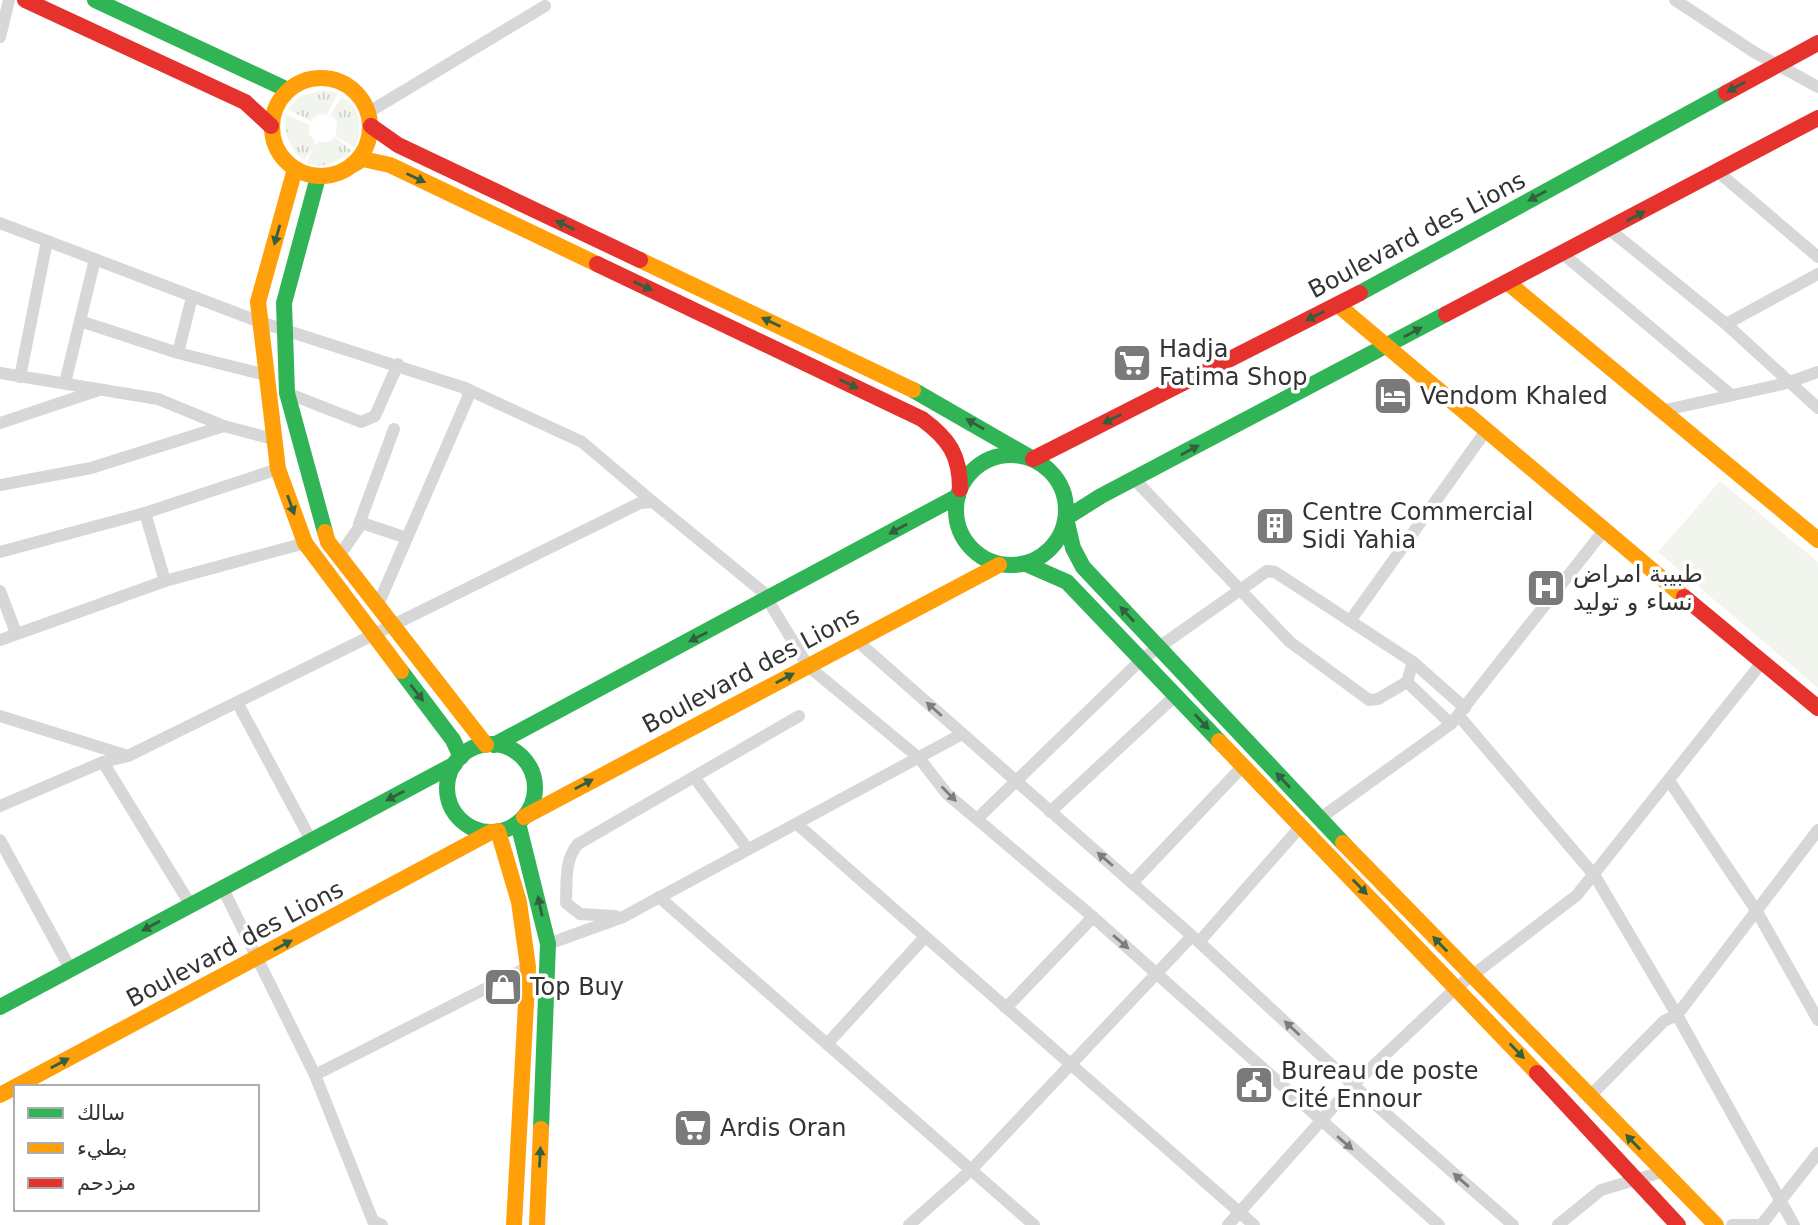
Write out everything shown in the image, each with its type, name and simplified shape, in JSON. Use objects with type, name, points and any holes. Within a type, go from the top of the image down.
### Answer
[{"type":"main road","points":[[26,0],[245,102],[271,126]]},
{"type":"main road","points":[[94,0],[288,90]]},
{"type":"main road","name":"Boulevard des Lions","points":[[1033,459],[1338,304],[1818,43]]},
{"type":"main road","points":[[1678,1225],[1636,1177],[1067,582],[1027,564],[999,565],[986,561],[966,543],[956,519],[961,466],[952,444],[922,419],[390,165],[363,159],[330,176],[318,177],[295,169],[277,151],[271,126],[279,100],[300,82],[327,78],[353,89],[370,119],[398,145],[928,397],[1043,465],[1059,483],[1064,494],[1073,548],[1083,567],[1319,819],[1716,1225]]},
{"type":"main road","points":[[1027,564],[1053,547],[1066,518],[1134,479],[1818,118]]},
{"type":"main road","points":[[353,165],[363,154],[370,119]]},
{"type":"main road","points":[[295,169],[258,302],[278,469],[305,543],[453,740],[458,761],[449,780],[451,805],[467,824],[495,832],[521,820],[534,795],[532,771],[517,752],[490,745],[377,607],[328,542],[287,393],[284,303],[318,177]]},
{"type":"main road","points":[[1507,282],[1818,540]]},
{"type":"main road","points":[[1338,304],[1485,432],[1818,708]]},
{"type":"main road","points":[[0,1007],[458,761],[472,749],[490,745],[770,599],[959,492],[974,469],[996,457],[1008,455],[1033,459]]},
{"type":"main road","name":"Boulevard des Lions","points":[[521,820],[999,565]]},
{"type":"main road","points":[[521,820],[548,944],[537,1225]]},
{"type":"main road","points":[[495,832],[516,891],[528,967],[514,1225]]},
{"type":"main road","name":"Boulevard des Lions","points":[[19,1085],[495,832]]},
{"type":"street","points":[[0,37],[9,0]]},
{"type":"street","points":[[1675,0],[1818,87]]},
{"type":"street","points":[[370,119],[545,6]]},
{"type":"street","points":[[1718,172],[1818,257]]},
{"type":"street","points":[[0,223],[260,322],[398,364],[465,388],[582,442],[770,599],[808,666],[919,758],[947,794],[1156,972],[1439,1225]]},
{"type":"street","points":[[1610,230],[1726,324],[1787,383],[1818,408]]},
{"type":"street","points":[[20,377],[47,241]]},
{"type":"street","points":[[1563,254],[1730,394]]},
{"type":"street","points":[[65,383],[95,260]]},
{"type":"street","points":[[1726,324],[1818,274]]},
{"type":"street","points":[[178,353],[192,297]]},
{"type":"street","points":[[80,321],[178,353],[266,375]]},
{"type":"street","points":[[287,393],[361,422],[369,421],[375,416],[398,364]]},
{"type":"street","points":[[1661,411],[1787,383],[1818,372]]},
{"type":"street","points":[[0,373],[158,398],[224,426],[273,439]]},
{"type":"street","points":[[377,607],[469,395],[465,388]]},
{"type":"street","points":[[0,423],[103,389]]},
{"type":"street","points":[[0,485],[91,468],[224,426]]},
{"type":"street","points":[[339,556],[359,524],[394,429]]},
{"type":"street","points":[[1350,621],[1485,432]]},
{"type":"street","points":[[0,552],[145,513],[278,469]]},
{"type":"street","points":[[1134,479],[1290,642],[1360,695],[1370,700],[1378,699],[1407,681],[1413,662]]},
{"type":"street","points":[[0,806],[103,762],[128,756],[238,704],[640,503],[653,502]]},
{"type":"street","points":[[145,513],[165,581]]},
{"type":"street","points":[[359,524],[407,538]]},
{"type":"street","points":[[1319,819],[1458,716],[1605,529]]},
{"type":"street","points":[[0,640],[165,581],[305,543]]},
{"type":"street","points":[[978,818],[1142,659],[1160,650],[1267,571],[1275,572],[1413,662],[1595,876],[1782,1199],[1794,1225]]},
{"type":"street","points":[[0,591],[16,633]]},
{"type":"street","points":[[856,640],[1196,939],[1353,1085],[1513,1225]]},
{"type":"street","points":[[1228,1225],[1353,1085],[1456,988],[1577,895],[1670,782],[1763,661]]},
{"type":"street","points":[[1407,681],[1458,716]]},
{"type":"street","points":[[1050,812],[1176,695]]},
{"type":"street","points":[[238,704],[311,840]]},
{"type":"street","points":[[0,716],[128,756]]},
{"type":"street","points":[[622,917],[580,914],[566,903],[568,859],[578,844],[799,716]]},
{"type":"street","points":[[548,944],[622,917],[962,734]]},
{"type":"street","points":[[103,762],[190,904]]},
{"type":"street","points":[[1132,883],[1243,766]]},
{"type":"street","points":[[694,777],[747,848]]},
{"type":"street","points":[[1670,782],[1756,910],[1818,1020]]},
{"type":"street","points":[[797,824],[1254,1225]]},
{"type":"street","points":[[909,1225],[971,1170],[1156,972],[1196,939],[1301,826]]},
{"type":"street","points":[[1589,1097],[1664,1021],[1677,1015],[1756,910],[1816,838]]},
{"type":"street","points":[[0,840],[71,970]]},
{"type":"street","points":[[222,887],[315,1075],[373,1221],[382,1225]]},
{"type":"street","points":[[659,897],[1034,1225]]},
{"type":"street","points":[[1006,1008],[1093,917]]},
{"type":"street","points":[[827,1044],[925,936]]},
{"type":"street","points":[[315,1075],[528,967]]},
{"type":"street","points":[[1732,1225],[1762,1224],[1818,1153]]},
{"type":"street","points":[[1558,1225],[1601,1190],[1636,1177],[1662,1172]]},
{"type":"green space","points":[[322,90],[338,93],[327,114],[317,115],[310,121],[288,109],[299,97]]},
{"type":"green space","points":[[342,97],[354,108],[359,120],[355,148],[336,136],[337,121],[330,115]]},
{"type":"green space","points":[[285,114],[309,125],[309,134],[315,141],[313,148],[317,142],[328,142],[335,137],[352,151],[331,163],[307,163],[312,150],[304,160],[295,151],[285,127]]},
{"type":"green space","points":[[1720,481],[1818,562],[1818,688],[1658,552]]},
{"type":"traffic: fast","points":[[95,0],[288,90]]},
{"type":"traffic: fast","points":[[1360,293],[1726,93]]},
{"type":"traffic: fast","points":[[318,177],[284,303],[287,393],[325,532]]},
{"type":"traffic: fast","points":[[1066,518],[1101,496],[1446,314]]},
{"type":"traffic: fast","points":[[913,390],[1033,459]]},
{"type":"traffic: fast","points":[[1011,455],[1032,459],[1050,471],[1062,489],[1066,510],[1062,531],[1050,549],[1032,561],[1011,565],[990,561],[972,549],[960,531],[956,510],[960,489],[972,471],[990,459],[1011,455]]},
{"type":"traffic: fast","points":[[494,745],[958,496]]},
{"type":"traffic: fast","points":[[1066,518],[1073,548],[1083,567],[1343,843]]},
{"type":"traffic: fast","points":[[1026,564],[1067,582],[1219,741]]},
{"type":"traffic: fast","points":[[401,671],[453,740],[461,757]]},
{"type":"traffic: fast","points":[[491,744],[508,748],[522,757],[531,771],[535,788],[531,805],[522,819],[508,828],[491,832],[474,828],[460,819],[451,805],[447,788],[451,771],[460,757],[474,748],[491,744]]},
{"type":"traffic: fast","points":[[0,1007],[455,764]]},
{"type":"traffic: fast","points":[[518,823],[548,944],[541,1129]]},
{"type":"traffic: slow","points":[[311,78],[331,78],[356,92],[367,108],[370,127],[367,146],[356,162],[331,176],[311,176],[294,168],[280,154],[272,137],[272,117],[280,100],[294,86],[311,78]]},
{"type":"traffic: slow","points":[[353,165],[363,159],[390,165],[597,264]]},
{"type":"traffic: slow","points":[[295,169],[258,302],[278,469],[305,543],[401,671]]},
{"type":"traffic: slow","points":[[640,260],[913,390]]},
{"type":"traffic: slow","points":[[1507,282],[1818,540]]},
{"type":"traffic: slow","points":[[1338,305],[1684,597]]},
{"type":"traffic: slow","points":[[325,532],[328,542],[486,745]]},
{"type":"traffic: slow","points":[[524,817],[999,565]]},
{"type":"traffic: slow","points":[[1219,741],[1537,1073]]},
{"type":"traffic: slow","points":[[498,831],[519,902],[528,967],[514,1225]]},
{"type":"traffic: slow","points":[[19,1085],[491,832]]},
{"type":"traffic: slow","points":[[1343,843],[1716,1225]]},
{"type":"traffic: slow","points":[[0,1095],[14,1088]]},
{"type":"traffic: slow","points":[[537,1225],[541,1129]]},
{"type":"traffic: jam","points":[[25,0],[245,102],[271,126]]},
{"type":"traffic: jam","points":[[1726,93],[1818,43]]},
{"type":"traffic: jam","points":[[1446,314],[1818,118]]},
{"type":"traffic: jam","points":[[371,126],[398,145],[640,260]]},
{"type":"traffic: jam","points":[[597,264],[922,419],[951,449],[958,467],[960,489]]},
{"type":"traffic: jam","points":[[1033,459],[1360,293]]},
{"type":"traffic: jam","points":[[1684,597],[1818,708]]},
{"type":"traffic: jam","points":[[1537,1073],[1678,1225]]},
{"type":"place","name":"Hadja Fatima Shop","points":[[1132,363]]},
{"type":"place","name":"Vendom Khaled","points":[[1393,396]]},
{"type":"place","name":"Centre Commercial Sidi Yahia","points":[[1275,526]]},
{"type":"place","name":"طبيبة امراض نساء و توليد","points":[[1546,588]]},
{"type":"place","name":"Top Buy","points":[[503,987]]},
{"type":"place","name":"Bureau de poste Cité Ennour","points":[[1254,1085]]},
{"type":"place","name":"Ardis Oran","points":[[693,1128]]}]
